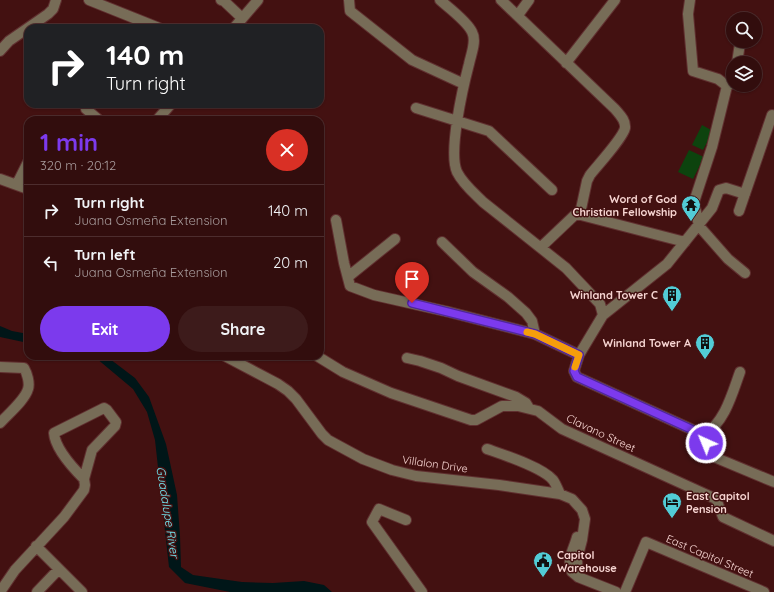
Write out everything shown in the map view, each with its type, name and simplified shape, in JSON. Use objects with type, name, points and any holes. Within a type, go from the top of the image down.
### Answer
[{"type":"street","points":[[34,24],[53,9],[56,0]]},
{"type":"street","points":[[89,0],[149,24]]},
{"type":"street","points":[[221,0],[242,18]]},
{"type":"street","points":[[237,24],[258,0]]},
{"type":"street","points":[[349,0],[350,11],[412,60],[464,84]]},
{"type":"street","points":[[440,0],[470,28],[475,38],[457,122],[454,154],[454,164],[457,172],[462,180],[483,202],[566,268],[594,296],[600,304],[602,315]]},
{"type":"street","points":[[501,0],[615,109],[623,119],[625,128],[620,138],[590,175],[587,181],[581,209],[541,247]]},
{"type":"street","points":[[518,15],[529,0]]},
{"type":"street","points":[[566,63],[615,0]]},
{"type":"street","points":[[690,0],[688,14],[693,71],[726,82]]},
{"type":"street","points":[[0,51],[9,41],[24,31]]},
{"type":"street","points":[[727,92],[712,147],[694,202],[699,226],[744,273]]},
{"type":"street","points":[[160,116],[168,108]]},
{"type":"street","points":[[416,108],[489,131],[552,190]]},
{"type":"street","points":[[86,109],[94,116]]},
{"type":"street","points":[[739,211],[772,116]]},
{"type":"street","points":[[17,184],[24,170]]},
{"type":"street","points":[[0,179],[24,187]]},
{"type":"street","points":[[745,194],[726,188],[719,190],[712,208],[667,264],[602,315],[579,355],[574,371],[577,377],[704,435],[709,450],[714,457],[774,482]]},
{"type":"street","points":[[577,214],[685,242]]},
{"type":"street","points":[[336,220],[350,286],[359,290],[535,334],[579,355]]},
{"type":"street","points":[[349,276],[395,239]]},
{"type":"street","points":[[442,242],[473,272],[508,297],[526,313],[532,321],[535,334]]},
{"type":"street","points":[[407,358],[441,368],[516,398],[526,403],[529,408]]},
{"type":"street","name":"Villalon Drive","points":[[233,360],[278,384],[288,391],[328,440],[363,459],[392,470],[416,476],[499,485],[560,494],[572,499],[584,514],[585,519],[577,559],[578,577],[616,592]]},
{"type":"street","name":"Clavano Street","points":[[324,360],[343,372],[391,393],[471,420],[476,420],[502,406],[518,406],[538,411],[562,429],[716,499],[723,517],[774,541]]},
{"type":"street","points":[[0,367],[24,368],[26,371],[29,388],[0,423]]},
{"type":"street","points":[[704,435],[709,432],[727,408],[740,372]]},
{"type":"street","points":[[0,592],[15,570],[64,517],[86,485],[84,479],[74,469],[55,440],[54,433],[104,408],[116,422],[115,426],[92,450],[84,479]]},
{"type":"street","points":[[487,449],[519,461],[546,474],[553,481],[560,494]]},
{"type":"street","points":[[406,520],[379,509],[372,522],[422,592]]},
{"type":"street","name":"East Capitol Street","points":[[625,592],[646,542],[764,592]]},
{"type":"street","points":[[36,546],[82,592]]},
{"type":"street","points":[[37,592],[59,569]]},
{"type":"green space","points":[[702,125],[713,131],[703,150],[692,145]]},
{"type":"green space","points":[[689,150],[704,157],[693,179],[678,172]]},
{"type":"water","points":[[0,326],[12,331],[24,333],[24,342],[0,337]]},
{"type":"water","name":"Guadalupe River","points":[[98,360],[111,360],[135,378],[149,397],[166,444],[177,495],[181,567],[193,575],[242,582],[273,583],[304,581],[324,585],[332,592],[230,592],[185,583],[169,567],[155,440],[147,412],[133,389]]},
{"type":"slow traffic","points":[[527,332],[535,334],[579,355],[575,367]]},
{"type":"place","name":"Word of God Christian Fellowship","points":[[691,222]]},
{"type":"place","name":"Winland Tower C","points":[[672,312]]},
{"type":"place","name":"Winland Tower A","points":[[705,360]]},
{"type":"place","name":"East Capitol Pension","points":[[672,519]]},
{"type":"place","name":"Capitol Warehouse","points":[[543,578]]},
{"type":"route","points":[[412,303],[535,334],[579,355],[574,371],[577,377],[704,435],[706,443]]}]
